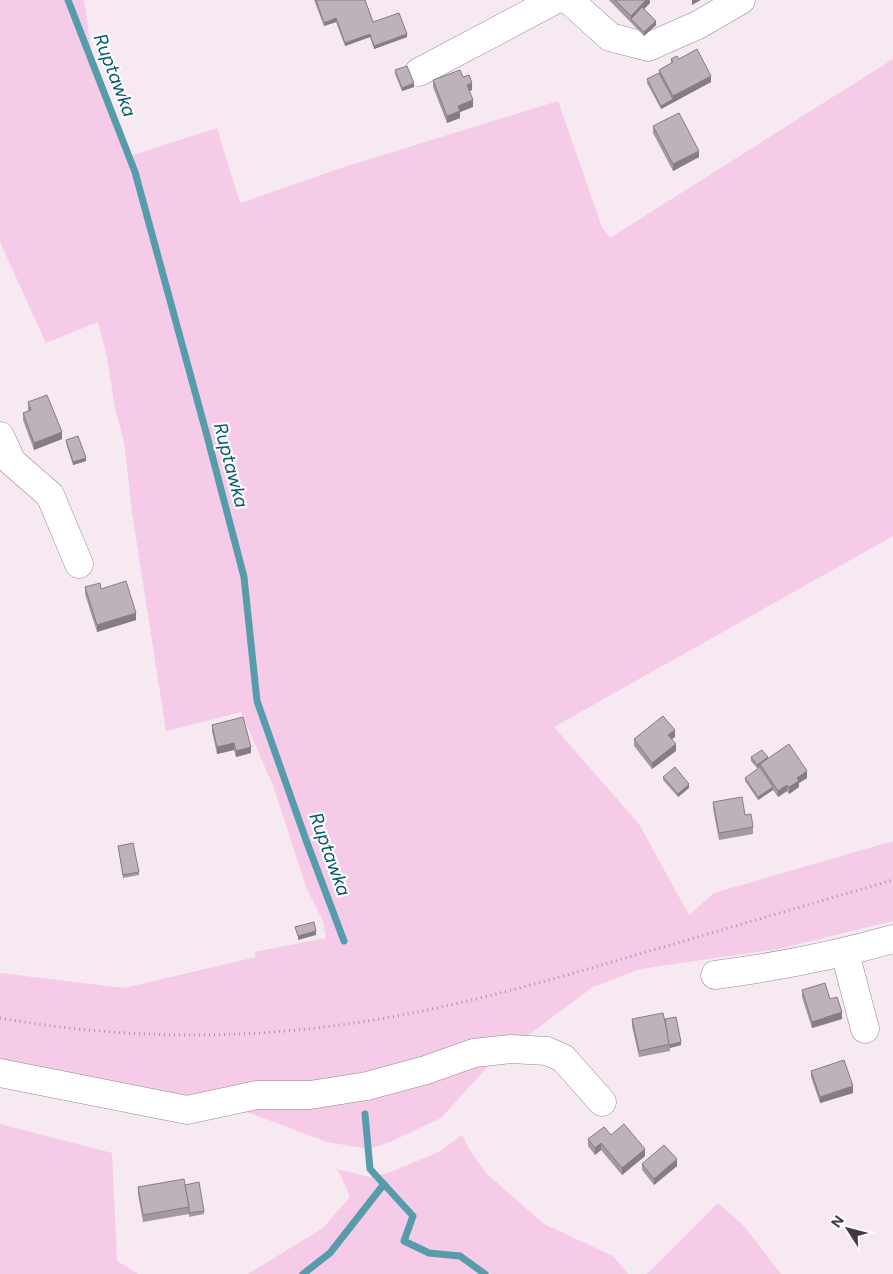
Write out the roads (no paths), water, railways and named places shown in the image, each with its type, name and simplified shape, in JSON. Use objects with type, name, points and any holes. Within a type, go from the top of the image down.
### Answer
[{"type":"street","points":[[419,72],[555,0]]},
{"type":"street","points":[[569,0],[610,37],[648,47],[698,25],[741,0]]},
{"type":"street","points":[[0,436],[12,462],[50,495],[79,564]]},
{"type":"street","points":[[716,975],[780,966],[845,953],[893,939]]},
{"type":"street","points":[[845,953],[865,1029]]},
{"type":"street","points":[[0,1073],[187,1110],[257,1095],[310,1095],[367,1086],[426,1070],[474,1053],[511,1049],[547,1051],[563,1058],[602,1102]]},
{"type":"waterway","name":"Ruptawka","points":[[68,0],[135,172],[206,432],[244,577],[257,701],[344,941]]},
{"type":"waterway","name":"Ruptawka","points":[[365,1114],[370,1169],[413,1216],[404,1241],[429,1253],[460,1256],[485,1274]]},
{"type":"waterway","points":[[303,1274],[330,1253],[384,1184]]}]
